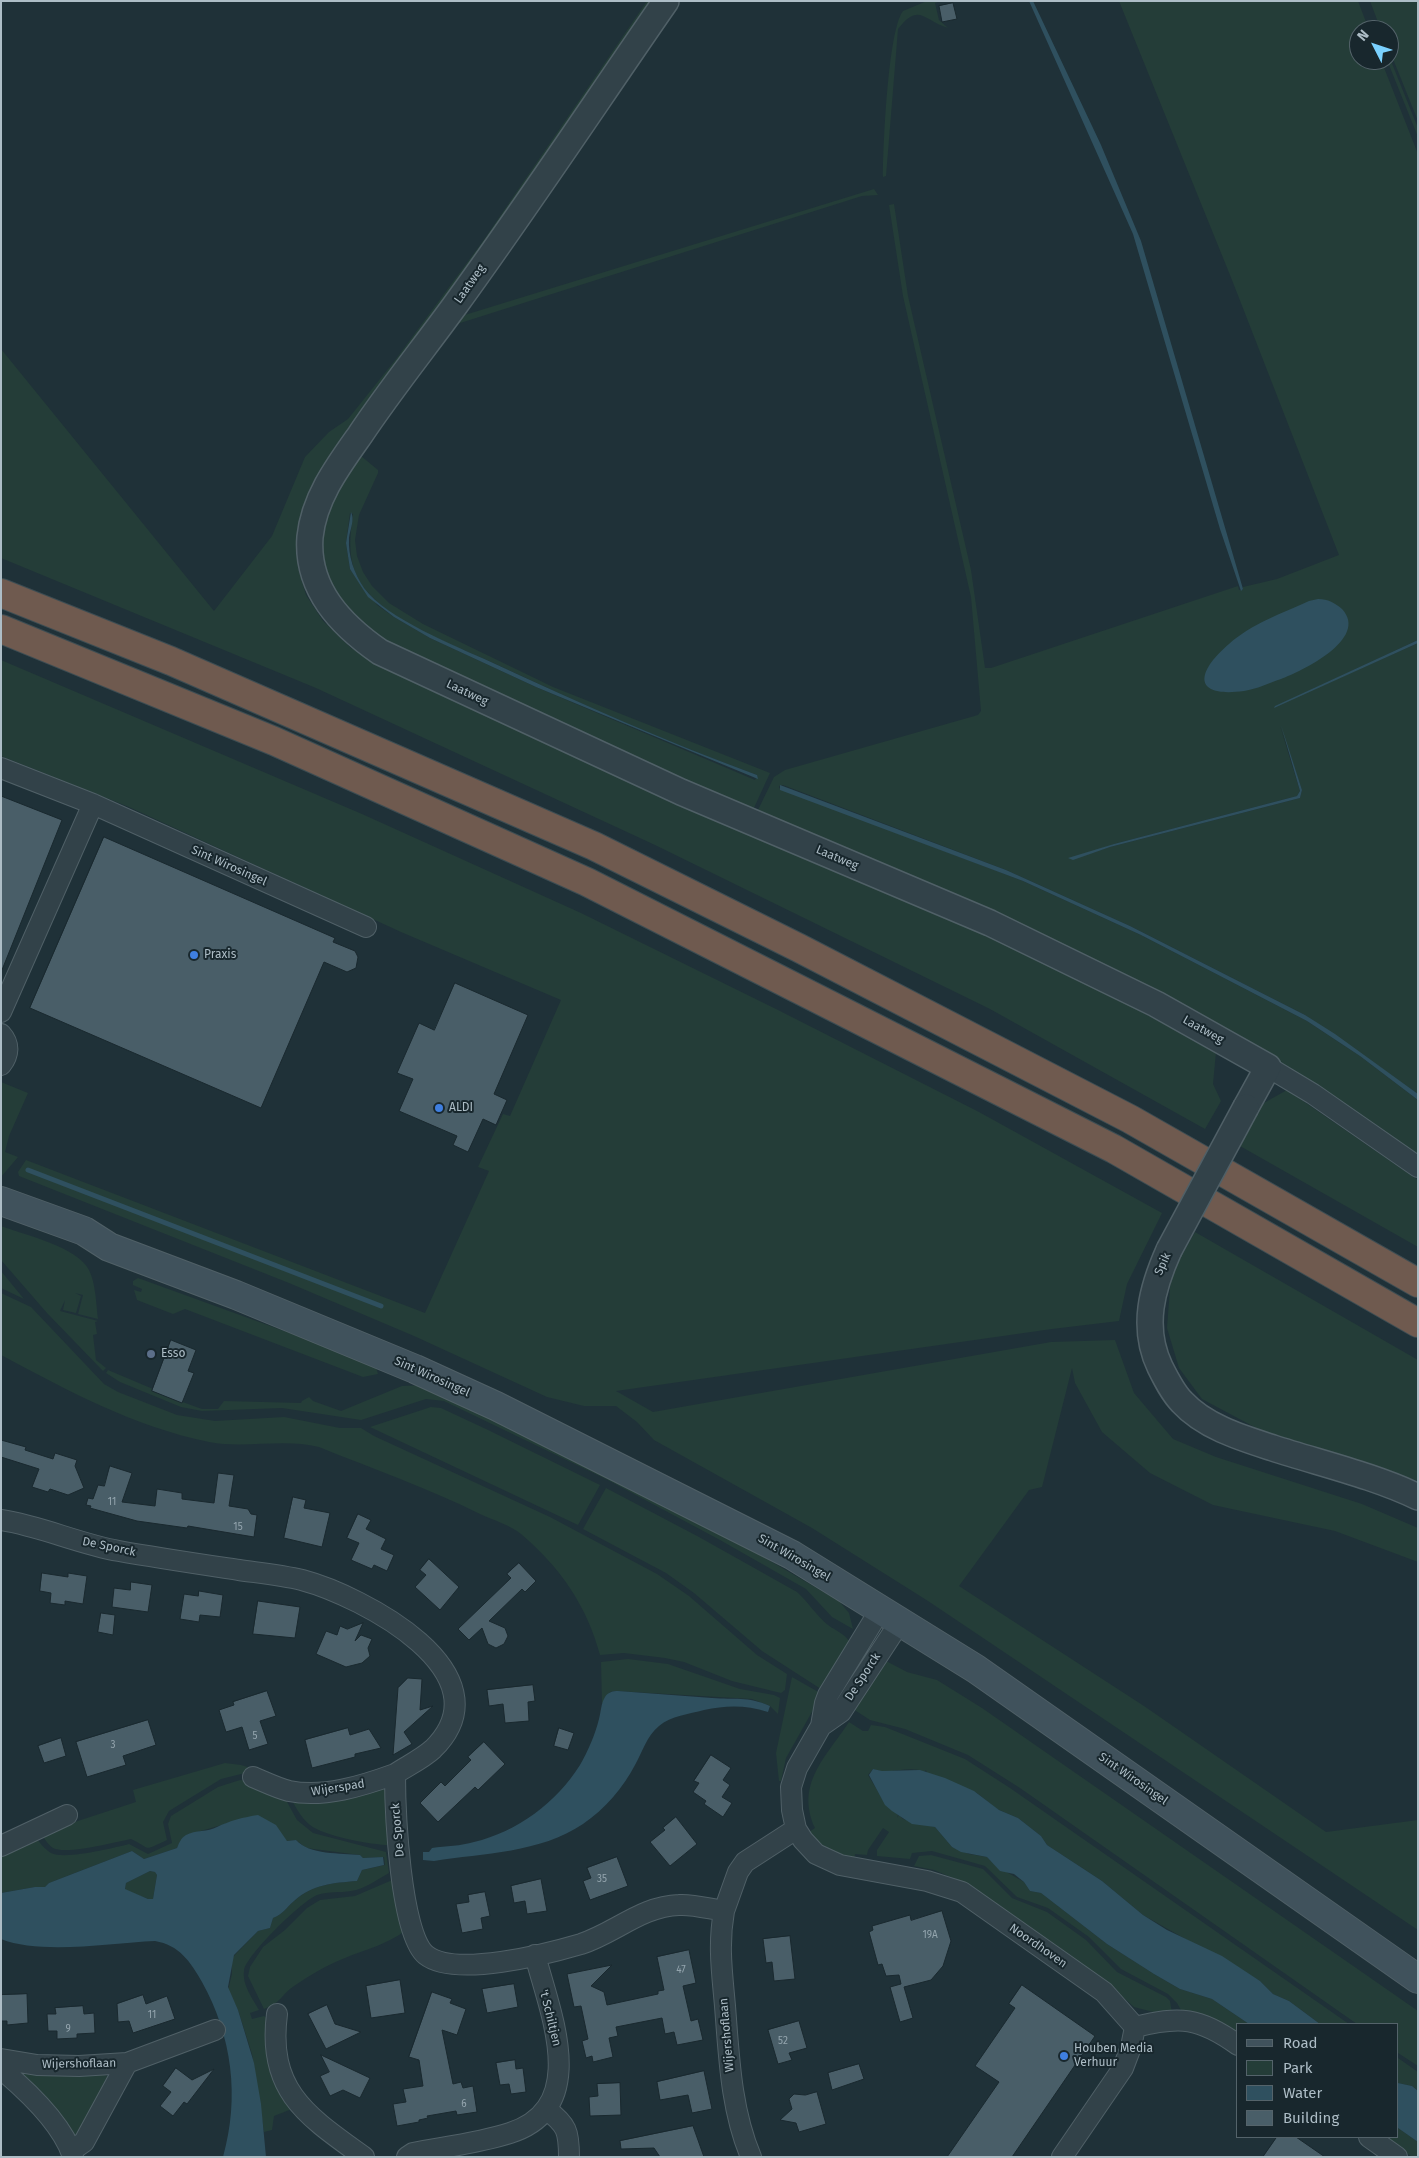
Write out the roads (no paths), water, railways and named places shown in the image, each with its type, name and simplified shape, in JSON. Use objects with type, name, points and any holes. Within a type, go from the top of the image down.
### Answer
[{"type":"highway","points":[[1,592],[171,661],[594,846],[799,948],[1130,1119],[1418,1283]]},
{"type":"highway","points":[[1,630],[274,741],[587,882],[1114,1149],[1418,1323]]},
{"type":"main road","name":"Sint Wirosingel","points":[[1,1201],[84,1232],[109,1247],[341,1338],[496,1406],[792,1555],[1032,1708],[1418,1979]]},
{"type":"main road","name":"Sint Wirosingel","points":[[1,1221],[79,1248],[109,1247]]},
{"type":"street","name":"Laatweg","points":[[666,1],[456,304],[376,410],[334,473],[317,504],[310,536],[311,562],[320,592],[354,634],[380,652],[681,792],[1023,938],[1156,1004],[1268,1067]]},
{"type":"street","name":"Sint Wirosingel","points":[[1,768],[93,804],[366,927]]},
{"type":"street","points":[[1,1012],[93,804]]},
{"type":"street","points":[[1,1034],[7,1044],[8,1051],[1,1066]]},
{"type":"street","name":"Spik","points":[[1268,1067],[1169,1250],[1156,1279],[1151,1302],[1150,1326],[1154,1354],[1167,1380],[1182,1402],[1204,1420],[1247,1439],[1418,1497]]},
{"type":"street","points":[[1268,1067],[1313,1094],[1418,1167]]},
{"type":"street","name":"De Sporck","points":[[1,1520],[21,1523],[117,1550],[302,1580],[332,1589],[373,1609],[422,1644],[440,1663],[451,1685],[454,1703],[447,1728],[432,1750],[395,1774],[400,1852],[410,1927],[419,1946],[436,1960],[453,1966],[475,1966],[581,1944],[658,1908],[681,1905],[724,1911]]},
{"type":"street","name":"De Sporck","points":[[796,1829],[792,1810],[792,1786],[797,1768],[820,1726],[824,1703],[828,1695],[890,1616]]},
{"type":"street","name":"Wijerspad","points":[[253,1777],[288,1791],[310,1793],[367,1784],[395,1774]]},
{"type":"street","points":[[1,1846],[67,1815]]},
{"type":"street","points":[[724,1911],[738,1872],[745,1862],[796,1829]]},
{"type":"street","name":"Noordhoven","points":[[796,1829],[816,1854],[840,1866],[927,1881],[962,1892],[1104,1992],[1135,2027]]},
{"type":"street","name":"Wijershoflaan","points":[[724,1911],[720,1938],[730,2072],[743,2138],[751,2157]]},
{"type":"street","name":"'t Schiltjen","points":[[407,2157],[413,2153],[510,2133],[535,2121],[555,2095],[559,2078],[559,2054],[534,1955]]},
{"type":"street","points":[[277,2014],[274,2043],[277,2065],[291,2095],[310,2116],[364,2157]]},
{"type":"street","points":[[1062,2157],[1123,2068],[1131,2047],[1135,2027],[1160,2021],[1195,2022],[1215,2028],[1236,2043]]},
{"type":"street","name":"Wijershoflaan","points":[[1,2059],[38,2065],[63,2066],[127,2062],[215,2030]]},
{"type":"street","name":"Wijershoflaan","points":[[1,2070],[32,2097],[50,2119],[72,2154],[84,2142],[127,2062]]},
{"type":"street","points":[[546,2109],[565,2126],[569,2138],[569,2157]]},
{"type":"street","points":[[1370,2138],[1397,2157]]},
{"type":"water","points":[[1029,1],[1033,1],[1101,145],[1141,241],[1243,589],[1241,591],[1220,529],[1133,234]]},
{"type":"water","points":[[351,512],[352,521],[349,545],[357,576],[364,588],[375,599],[405,621],[423,631],[623,722],[757,775],[758,779],[536,687],[430,638],[394,617],[368,597],[350,569],[346,543]]},
{"type":"water","points":[[1318,599],[1337,605],[1342,609],[1348,620],[1347,632],[1329,653],[1290,675],[1254,689],[1227,692],[1215,691],[1208,687],[1205,681],[1210,664],[1229,644],[1267,620],[1309,601]]},
{"type":"water","points":[[1418,640],[1418,643],[1274,708],[1275,706]]},
{"type":"water","points":[[1281,725],[1302,790],[1300,798],[1110,847],[1073,860],[1068,858],[1297,796],[1300,791]]},
{"type":"water","points":[[780,785],[1006,870],[1130,926],[1305,1015],[1335,1034],[1418,1094],[1418,1100],[1360,1056],[1307,1021],[1141,935],[1023,881],[780,790]]},
{"type":"water","points":[[611,1692],[748,1700],[770,1706],[768,1712],[744,1707],[712,1708],[680,1716],[659,1726],[645,1744],[630,1774],[613,1798],[599,1812],[566,1834],[549,1841],[511,1850],[434,1861],[423,1860],[423,1852],[429,1852],[432,1848],[469,1843],[505,1831],[534,1814],[548,1803],[571,1779],[583,1760],[591,1743],[605,1697]]},
{"type":"water","points":[[873,1769],[882,1771],[920,1770],[945,1778],[974,1791],[999,1810],[1018,1818],[1041,1836],[1047,1845],[1102,1881],[1143,1915],[1167,1930],[1222,1956],[1260,1981],[1273,1994],[1289,2001],[1319,2023],[1248,2023],[1212,1999],[1180,1989],[1107,1944],[1041,1893],[1030,1891],[1024,1882],[1014,1874],[1000,1871],[987,1857],[961,1852],[952,1847],[935,1827],[912,1824],[892,1811],[885,1805],[869,1775]]},
{"type":"water","points":[[258,1815],[276,1825],[287,1841],[296,1840],[302,1845],[317,1851],[360,1855],[363,1858],[383,1857],[384,1865],[362,1870],[357,1881],[324,1885],[301,1895],[282,1913],[273,1918],[270,1928],[258,1931],[234,1955],[228,1987],[238,2010],[254,2063],[261,2104],[266,2157],[223,2157],[231,2112],[232,2090],[226,2045],[212,2003],[202,1982],[183,1955],[171,1946],[155,1941],[56,1947],[17,1944],[1,1939],[1,1893],[45,1887],[49,1883],[132,1851],[144,1859],[177,1848],[179,1842],[190,1833],[210,1830],[232,1821]],"holes":[[[150,1871],[155,1872],[157,1875],[153,1899],[148,1899],[125,1889],[126,1883]]]},
{"type":"water","points":[[1399,2083],[1412,2086],[1418,2091],[1418,2142],[1399,2129]]},
{"type":"waterway","points":[[28,1170],[381,1306]]},
{"type":"place","name":"Praxis","points":[[194,955]]},
{"type":"place","name":"ALDI","points":[[439,1108]]},
{"type":"place","name":"Esso","points":[[151,1354]]},
{"type":"place","name":"Houben Media Verhuur","points":[[1064,2056]]}]
